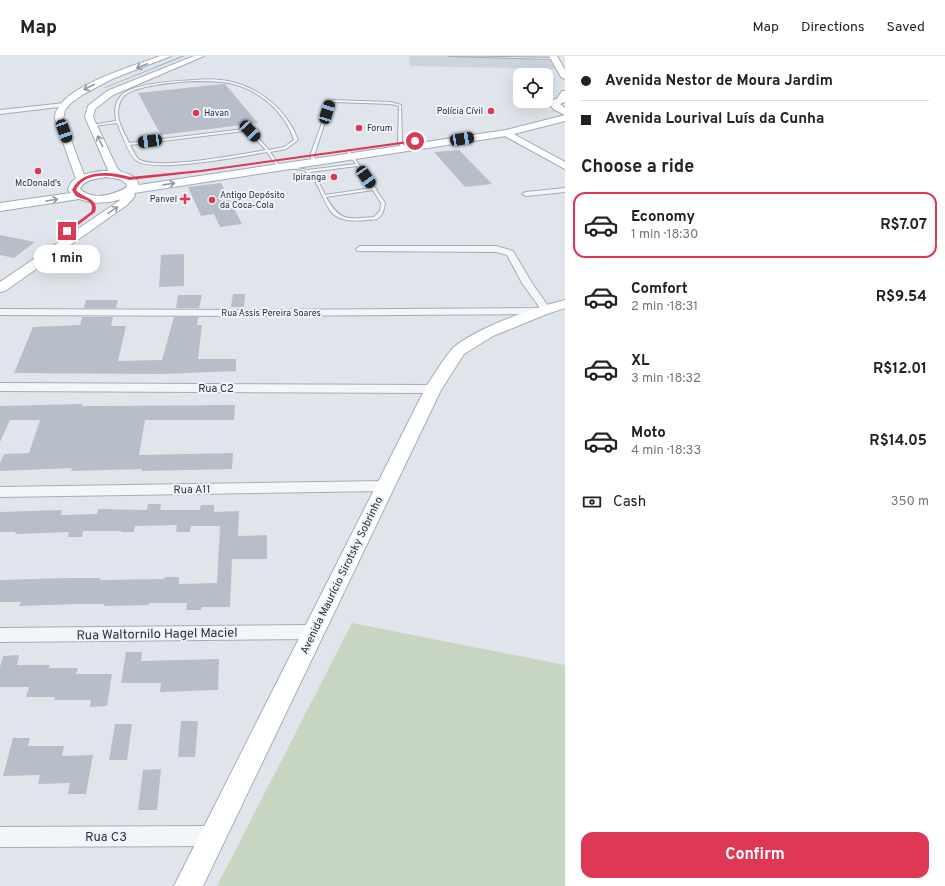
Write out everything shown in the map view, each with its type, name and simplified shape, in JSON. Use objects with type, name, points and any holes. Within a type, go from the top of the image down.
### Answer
[{"type":"main road","points":[[402,146],[541,119],[562,102]]},
{"type":"main road","points":[[0,207],[81,190],[93,176],[106,174],[127,183],[313,159],[353,157],[388,148],[506,133],[565,118]]},
{"type":"main road","points":[[0,200],[81,190],[108,198],[127,183]]},
{"type":"street","points":[[0,278],[93,212],[94,205],[81,190],[59,119],[63,108],[81,92],[95,84],[167,56]]},
{"type":"street","points":[[0,288],[123,203],[130,196],[127,183],[114,170],[89,117],[91,108],[102,98],[200,56]]},
{"type":"street","points":[[554,57],[565,77]]},
{"type":"street","points":[[0,112],[63,108]]},
{"type":"street","points":[[0,118],[63,108]]},
{"type":"street","points":[[506,133],[565,166]]},
{"type":"street","points":[[526,194],[565,190]]},
{"type":"street","points":[[360,249],[504,250],[510,253],[544,311]]},
{"type":"street","name":"Avenida Maurício Sirotsky Sobrinho","points":[[188,886],[433,389],[459,351],[488,333],[565,304]]},
{"type":"street","name":"Rua Assis Pereira Soares","points":[[0,312],[248,313],[544,311]]},
{"type":"street","name":"Rua C2","points":[[0,387],[433,389]]},
{"type":"street","name":"Rua A11","points":[[0,492],[384,486]]},
{"type":"street","name":"Rua Waltornilo Hagel Maciel","points":[[0,634],[314,632]]},
{"type":"street","name":"Rua C3","points":[[0,837],[212,836]]},
{"type":"lane","points":[[450,56],[554,57]]},
{"type":"lane","points":[[206,81],[228,82],[247,87],[274,105],[293,130],[296,140],[285,148],[268,151],[176,164],[151,165],[143,164],[137,160],[129,144],[118,122],[118,102],[124,94],[139,87],[178,82],[206,81]]},
{"type":"lane","points":[[313,159],[330,102],[333,101],[391,103],[400,106],[402,146]]},
{"type":"lane","points":[[93,125],[118,122]]},
{"type":"lane","points":[[129,144],[244,130],[250,131],[268,151],[277,164],[307,171],[353,157],[383,203],[382,211],[375,218],[349,220],[340,217],[333,212],[314,178],[307,171]]},
{"type":"lane","points":[[324,196],[375,189]]},
{"type":"shaded area","points":[[409,56],[546,56],[556,69],[553,68],[410,66]]},
{"type":"green space","points":[[352,623],[565,665],[565,886],[217,886]]},
{"type":"building","points":[[225,84],[258,123],[161,135],[138,93]]},
{"type":"building","points":[[459,150],[492,184],[465,187],[434,152]]},
{"type":"building","name":"Antigo Depósito da Coca-Cola","points":[[221,183],[242,224],[220,227],[214,214],[201,216],[188,187]]},
{"type":"building","points":[[0,235],[35,242],[14,258],[0,255]]},
{"type":"building","points":[[184,254],[184,286],[159,287],[161,255]]},
{"type":"building","points":[[233,294],[245,294],[244,307],[231,307]]},
{"type":"building","points":[[178,295],[202,295],[199,308],[176,308]]},
{"type":"building","points":[[86,300],[118,300],[116,308],[84,308]]},
{"type":"building","points":[[82,317],[113,317],[111,326],[126,326],[118,361],[162,360],[174,317],[198,317],[197,325],[202,325],[198,359],[236,359],[236,371],[161,374],[14,373],[33,327],[80,325]]},
{"type":"building","points":[[82,404],[82,406],[235,405],[234,420],[145,420],[139,455],[233,453],[232,469],[71,471],[72,468],[0,471],[0,463],[4,454],[29,453],[40,420],[10,420],[0,442],[0,406]]},
{"type":"building","points":[[148,504],[161,504],[160,510],[200,510],[201,505],[214,505],[214,512],[239,511],[238,536],[267,535],[267,559],[232,559],[230,607],[202,607],[201,610],[186,610],[187,603],[149,603],[149,605],[104,606],[104,604],[80,604],[19,606],[21,602],[0,602],[0,580],[68,578],[100,578],[100,580],[164,579],[165,577],[179,577],[179,584],[217,583],[220,526],[191,526],[190,532],[176,532],[177,525],[135,526],[134,532],[83,531],[82,537],[68,537],[69,532],[15,534],[16,532],[0,532],[0,512],[62,510],[61,515],[97,514],[98,509],[147,510]]},
{"type":"building","points":[[126,652],[142,652],[141,661],[219,659],[218,690],[160,692],[161,683],[121,683]]},
{"type":"building","points":[[19,655],[17,665],[50,665],[49,668],[78,668],[76,674],[112,674],[107,706],[90,707],[91,700],[54,700],[55,697],[26,697],[29,687],[0,687],[0,667],[3,656]]},
{"type":"building","points":[[181,721],[198,721],[195,757],[178,757]]},
{"type":"building","points":[[115,724],[132,724],[127,760],[109,760]]},
{"type":"building","points":[[13,738],[30,738],[28,746],[64,746],[62,756],[93,755],[86,794],[68,794],[70,783],[38,784],[40,775],[3,776]]},
{"type":"building","points":[[161,769],[157,810],[138,810],[143,770]]},
{"type":"waterway","points":[[104,88],[184,56]]},
{"type":"place","name":"Polícia Cívil","points":[[491,111]]},
{"type":"place","name":"Havan","points":[[196,113]]},
{"type":"place","name":"Forum","points":[[359,128]]},
{"type":"place","name":"McDonald's","points":[[38,171]]},
{"type":"place","name":"Ipiranga","points":[[334,177]]},
{"type":"place","name":"Panvel","points":[[185,199]]},
{"type":"place","name":"Antigo Depósito da Coca-Cola","points":[[212,200]]},
{"type":"route","points":[[67,231],[93,212],[93,203],[88,199],[78,196],[74,190],[74,187],[81,180],[93,176],[106,174],[125,176],[129,178],[201,171],[415,141]]}]
